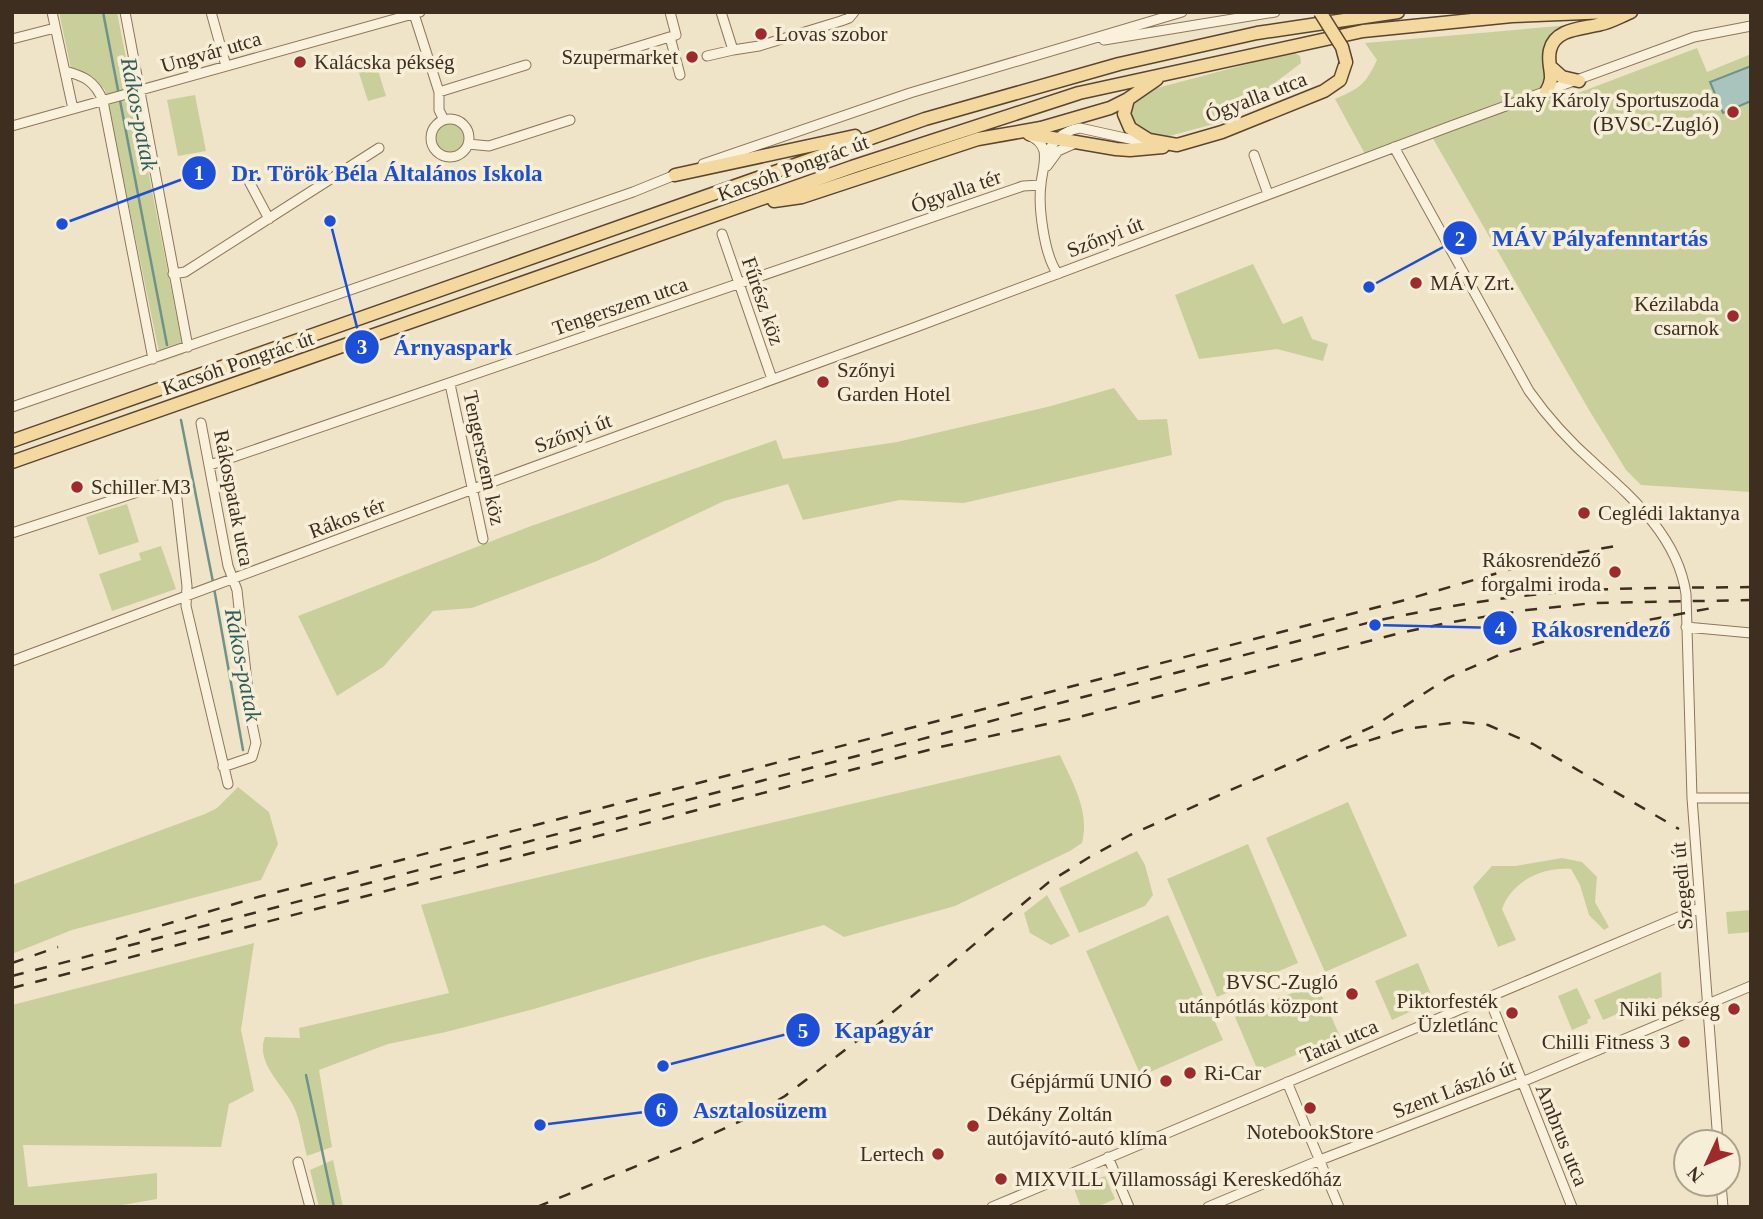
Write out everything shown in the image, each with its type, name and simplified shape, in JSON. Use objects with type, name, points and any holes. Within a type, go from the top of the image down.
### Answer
[{"type":"main road","name":"Ógyalla utca","points":[[1018,133],[1130,150],[1222,132],[1324,91],[1340,80],[1346,61],[1342,47],[1320,12]]},
{"type":"main road","name":"Kacsóh Pongrác út","points":[[12,441],[737,187],[886,131],[1119,64],[1257,33],[1398,12]]},
{"type":"main road","name":"Kacsóh Pongrác út","points":[[12,462],[750,204],[1079,93],[1363,31],[1511,16],[1610,12]]},
{"type":"main road","points":[[1546,92],[1552,78],[1549,53],[1561,35],[1602,24],[1631,12]]},
{"type":"main road","points":[[1552,68],[1562,77],[1579,81]]},
{"type":"main road","points":[[750,204],[802,197],[978,139],[1018,133],[1110,108],[1173,71]]},
{"type":"main road","points":[[1128,99],[1124,114],[1130,128],[1142,137],[1170,144]]},
{"type":"main road","points":[[675,175],[886,131]]},
{"type":"street","points":[[52,12],[73,109]]},
{"type":"street","points":[[125,12],[136,91],[188,347]]},
{"type":"street","points":[[211,12],[226,66]]},
{"type":"street","points":[[375,12],[378,24]]},
{"type":"street","points":[[611,55],[676,35],[670,12]]},
{"type":"street","points":[[721,12],[733,50]]},
{"type":"street","points":[[707,56],[758,46],[841,21],[854,12]]},
{"type":"street","name":"Kacsóh Pongrác út","points":[[12,407],[910,93],[1182,12]]},
{"type":"street","name":"Kacsóh Pongrác út","points":[[1060,48],[1275,12]]},
{"type":"street","points":[[417,13],[439,92],[439,110],[444,120]]},
{"type":"street","name":"Ungvár utca","points":[[12,126],[417,13]]},
{"type":"street","name":"Szőnyi út","points":[[473,489],[1694,37],[1751,26]]},
{"type":"street","points":[[12,39],[55,28]]},
{"type":"street","points":[[670,37],[680,75]]},
{"type":"street","points":[[439,92],[526,65]]},
{"type":"street","points":[[65,71],[89,79],[106,100],[153,359]]},
{"type":"street","points":[[444,120],[461,123],[468,133],[468,144],[454,156],[441,155],[433,146],[432,133],[444,120]]},
{"type":"street","points":[[468,144],[489,146],[570,120]]},
{"type":"street","points":[[1044,159],[1058,137],[1080,128],[1138,142],[1170,144]]},
{"type":"street","points":[[1018,133],[1038,141],[1044,151],[1041,216],[1053,265],[1058,274]]},
{"type":"street","points":[[1041,182],[1054,155],[1066,146],[1080,143]]},
{"type":"street","name":"Szegedi út","points":[[1394,147],[1529,391],[1553,422],[1634,499],[1671,548],[1684,580],[1692,798],[1717,1128]]},
{"type":"street","points":[[173,274],[185,272],[379,148]]},
{"type":"street","points":[[1254,155],[1268,194]]},
{"type":"street","points":[[243,170],[269,219]]},
{"type":"street","name":"Ógyalla tér","points":[[884,234],[1041,182]]},
{"type":"street","name":"Fűrész köz","points":[[722,234],[772,379]]},
{"type":"street","name":"Tengerszem utca","points":[[210,465],[884,234]]},
{"type":"street","name":"Tengerszem köz","points":[[450,384],[483,539]]},
{"type":"street","name":"Rákospatak utca","points":[[201,423],[232,579]]},
{"type":"street","points":[[12,533],[159,485],[173,492],[177,499],[187,586],[186,606],[229,784]]},
{"type":"street","name":"Rákos tér","points":[[12,661],[473,489]]},
{"type":"street","points":[[223,767],[252,757],[256,743],[237,590],[232,579]]},
{"type":"street","points":[[1686,627],[1751,633]]},
{"type":"street","points":[[1692,798],[1751,798]]},
{"type":"street","name":"Tatai utca","points":[[992,1207],[1700,908]]},
{"type":"street","name":"Szent László út","points":[[1208,1207],[1320,1160],[1522,1082],[1751,986]]},
{"type":"street","name":"Ambrus utca","points":[[1489,998],[1572,1207]]},
{"type":"street","points":[[1287,1082],[1339,1207]]},
{"type":"street","points":[[1108,1157],[1129,1207]]},
{"type":"street","points":[[298,1162],[310,1207]]},
{"type":"green space","points":[[59,12],[117,12],[184,354],[161,362],[105,90],[92,76],[71,69]]},
{"type":"green space","points":[[1582,24],[1561,31],[1541,89],[1578,93],[1697,48],[1707,72],[1751,54],[1751,492],[1641,485],[1626,470],[1589,410],[1428,130],[1365,154],[1335,99],[1361,85],[1373,68],[1377,60],[1365,43]]},
{"type":"green space","points":[[1293,52],[1300,56],[1301,63],[1225,121],[1162,138],[1152,137],[1133,127],[1128,107],[1142,92]]},
{"type":"green space","points":[[376,64],[386,96],[368,101],[358,70]]},
{"type":"green space","points":[[195,95],[206,151],[178,156],[167,100]]},
{"type":"green space","points":[[450,123],[461,127],[465,138],[461,149],[450,153],[439,149],[435,138],[439,127]]},
{"type":"green space","points":[[1253,264],[1283,324],[1302,316],[1312,339],[1328,344],[1323,361],[1277,349],[1199,359],[1175,295]]},
{"type":"green space","points":[[1114,388],[1138,420],[1167,419],[1172,455],[964,503],[900,500],[803,520],[788,484],[724,501],[597,561],[472,608],[433,611],[383,667],[337,696],[298,616],[531,526],[776,440],[783,459],[897,442],[1051,406]]},
{"type":"green space","points":[[127,504],[139,542],[99,555],[86,517]]},
{"type":"green space","points":[[161,546],[176,589],[112,611],[99,574],[141,560],[139,553]]},
{"type":"green space","points":[[1060,755],[1075,787],[1084,820],[1082,843],[1070,851],[955,906],[844,937],[824,925],[534,1009],[388,1044],[319,1070],[332,1147],[307,1156],[296,1112],[264,1057],[265,1037],[300,1038],[299,1028],[449,993],[421,905]]},
{"type":"green space","points":[[238,787],[269,812],[278,844],[261,880],[72,930],[12,954],[12,885],[205,814],[217,808]]},
{"type":"green space","points":[[1348,802],[1407,936],[1325,972],[1266,838]]},
{"type":"green space","points":[[1248,844],[1298,963],[1217,997],[1167,879]]},
{"type":"green space","points":[[1137,851],[1145,865],[1153,895],[1145,906],[1079,933],[1059,888]]},
{"type":"green space","points":[[1562,858],[1582,862],[1597,877],[1595,902],[1609,927],[1604,930],[1589,915],[1580,885],[1571,869],[1549,870],[1529,878],[1507,899],[1502,909],[1516,940],[1498,947],[1473,887],[1492,866],[1515,866]]},
{"type":"green space","points":[[1047,895],[1070,936],[1051,945],[1030,933],[1024,913]]},
{"type":"green space","points":[[1751,910],[1751,932],[1728,934],[1726,912]]},
{"type":"green space","points":[[1168,915],[1223,1040],[1141,1076],[1086,951]]},
{"type":"green space","points":[[254,943],[241,1030],[254,1091],[229,1104],[221,1147],[23,1145],[28,1187],[157,1173],[157,1199],[111,1207],[12,1207],[12,1005]]},
{"type":"green space","points":[[1418,963],[1434,1001],[1392,1020],[1375,981]]},
{"type":"green space","points":[[1661,972],[1662,997],[1652,1001],[1650,997],[1603,1020],[1594,1000]]},
{"type":"green space","points":[[1316,983],[1340,1036],[1258,1071],[1235,1017]]},
{"type":"green space","points":[[1577,988],[1591,1018],[1587,1020],[1588,1023],[1572,1030],[1558,996]]},
{"type":"green space","points":[[333,1160],[343,1207],[319,1207],[310,1170]]},
{"type":"green space","points":[[1105,1176],[1115,1199],[1097,1207],[1081,1207],[1074,1189]]},
{"type":"water","points":[[1751,66],[1751,101],[1723,113],[1710,82]]},
{"type":"waterway","name":"Rákos-patak","points":[[103,12],[167,345]]},
{"type":"waterway","name":"Rákos-patak","points":[[181,420],[213,582]]},
{"type":"waterway","name":"Rákos-patak","points":[[214,588],[243,750]]},
{"type":"waterway","name":"Rákos-patak","points":[[306,1075],[334,1207]]},
{"type":"railway","points":[[116,939],[258,897],[1405,600],[1553,557],[1616,546]]},
{"type":"railway","points":[[12,976],[1375,621],[1474,603],[1550,593],[1751,587]]},
{"type":"railway","points":[[12,988],[940,747],[1079,717],[1400,633],[1527,610],[1593,603],[1751,600]]},
{"type":"railway","points":[[537,1207],[695,1142],[745,1119],[785,1096],[875,1027],[1049,882],[1130,835],[1374,726],[1448,678],[1499,655],[1562,636],[1712,608]]},
{"type":"railway","points":[[1346,748],[1405,729],[1459,722],[1488,725],[1533,744],[1679,829]]},
{"type":"railway","points":[[12,963],[58,947]]},
{"type":"place","name":"Lovas szobor","points":[[761,34]]},
{"type":"place","name":"Szupermarket","points":[[692,57]]},
{"type":"place","name":"Kalácska pékség","points":[[300,62]]},
{"type":"place","name":"Laky Károly Sportuszoda (BVSC-Zugló)","points":[[1733,112]]},
{"type":"place","name":"Árnyaspark","points":[[330,221]]},
{"type":"place","name":"Dr. Török Béla Általános Iskola","points":[[62,224]]},
{"type":"place","name":"MÁV Zrt.","points":[[1416,283]]},
{"type":"place","name":"MÁV Pályafenntartás","points":[[1369,287]]},
{"type":"place","name":"Kézilabda csarnok","points":[[1733,316]]},
{"type":"place","name":"Szőnyi Garden Hotel","points":[[823,382]]},
{"type":"place","name":"Schiller M3","points":[[77,487]]},
{"type":"place","name":"Ceglédi laktanya","points":[[1584,513]]},
{"type":"place","name":"Rákosrendező forgalmi iroda","points":[[1615,572]]},
{"type":"place","name":"Rákosrendező","points":[[1375,625]]},
{"type":"place","name":"BVSC-Zugló utánpótlás központ","points":[[1352,994]]},
{"type":"place","name":"Niki pékség","points":[[1734,1009]]},
{"type":"place","name":"Piktorfesték Üzletlánc","points":[[1512,1013]]},
{"type":"place","name":"Chilli Fitness 3","points":[[1684,1042]]},
{"type":"place","name":"Kapagyár","points":[[663,1066]]},
{"type":"place","name":"Ri-Car","points":[[1190,1073]]},
{"type":"place","name":"Gépjármű UNIÓ","points":[[1166,1081]]},
{"type":"place","name":"NotebookStore","points":[[1310,1108]]},
{"type":"place","name":"Asztalosüzem","points":[[540,1125]]},
{"type":"place","name":"Dékány Zoltán autójavító-autó klíma","points":[[973,1126]]},
{"type":"place","name":"Lertech","points":[[938,1154]]},
{"type":"place","name":"MIXVILL Villamossági Kereskedőház","points":[[1001,1179]]}]
